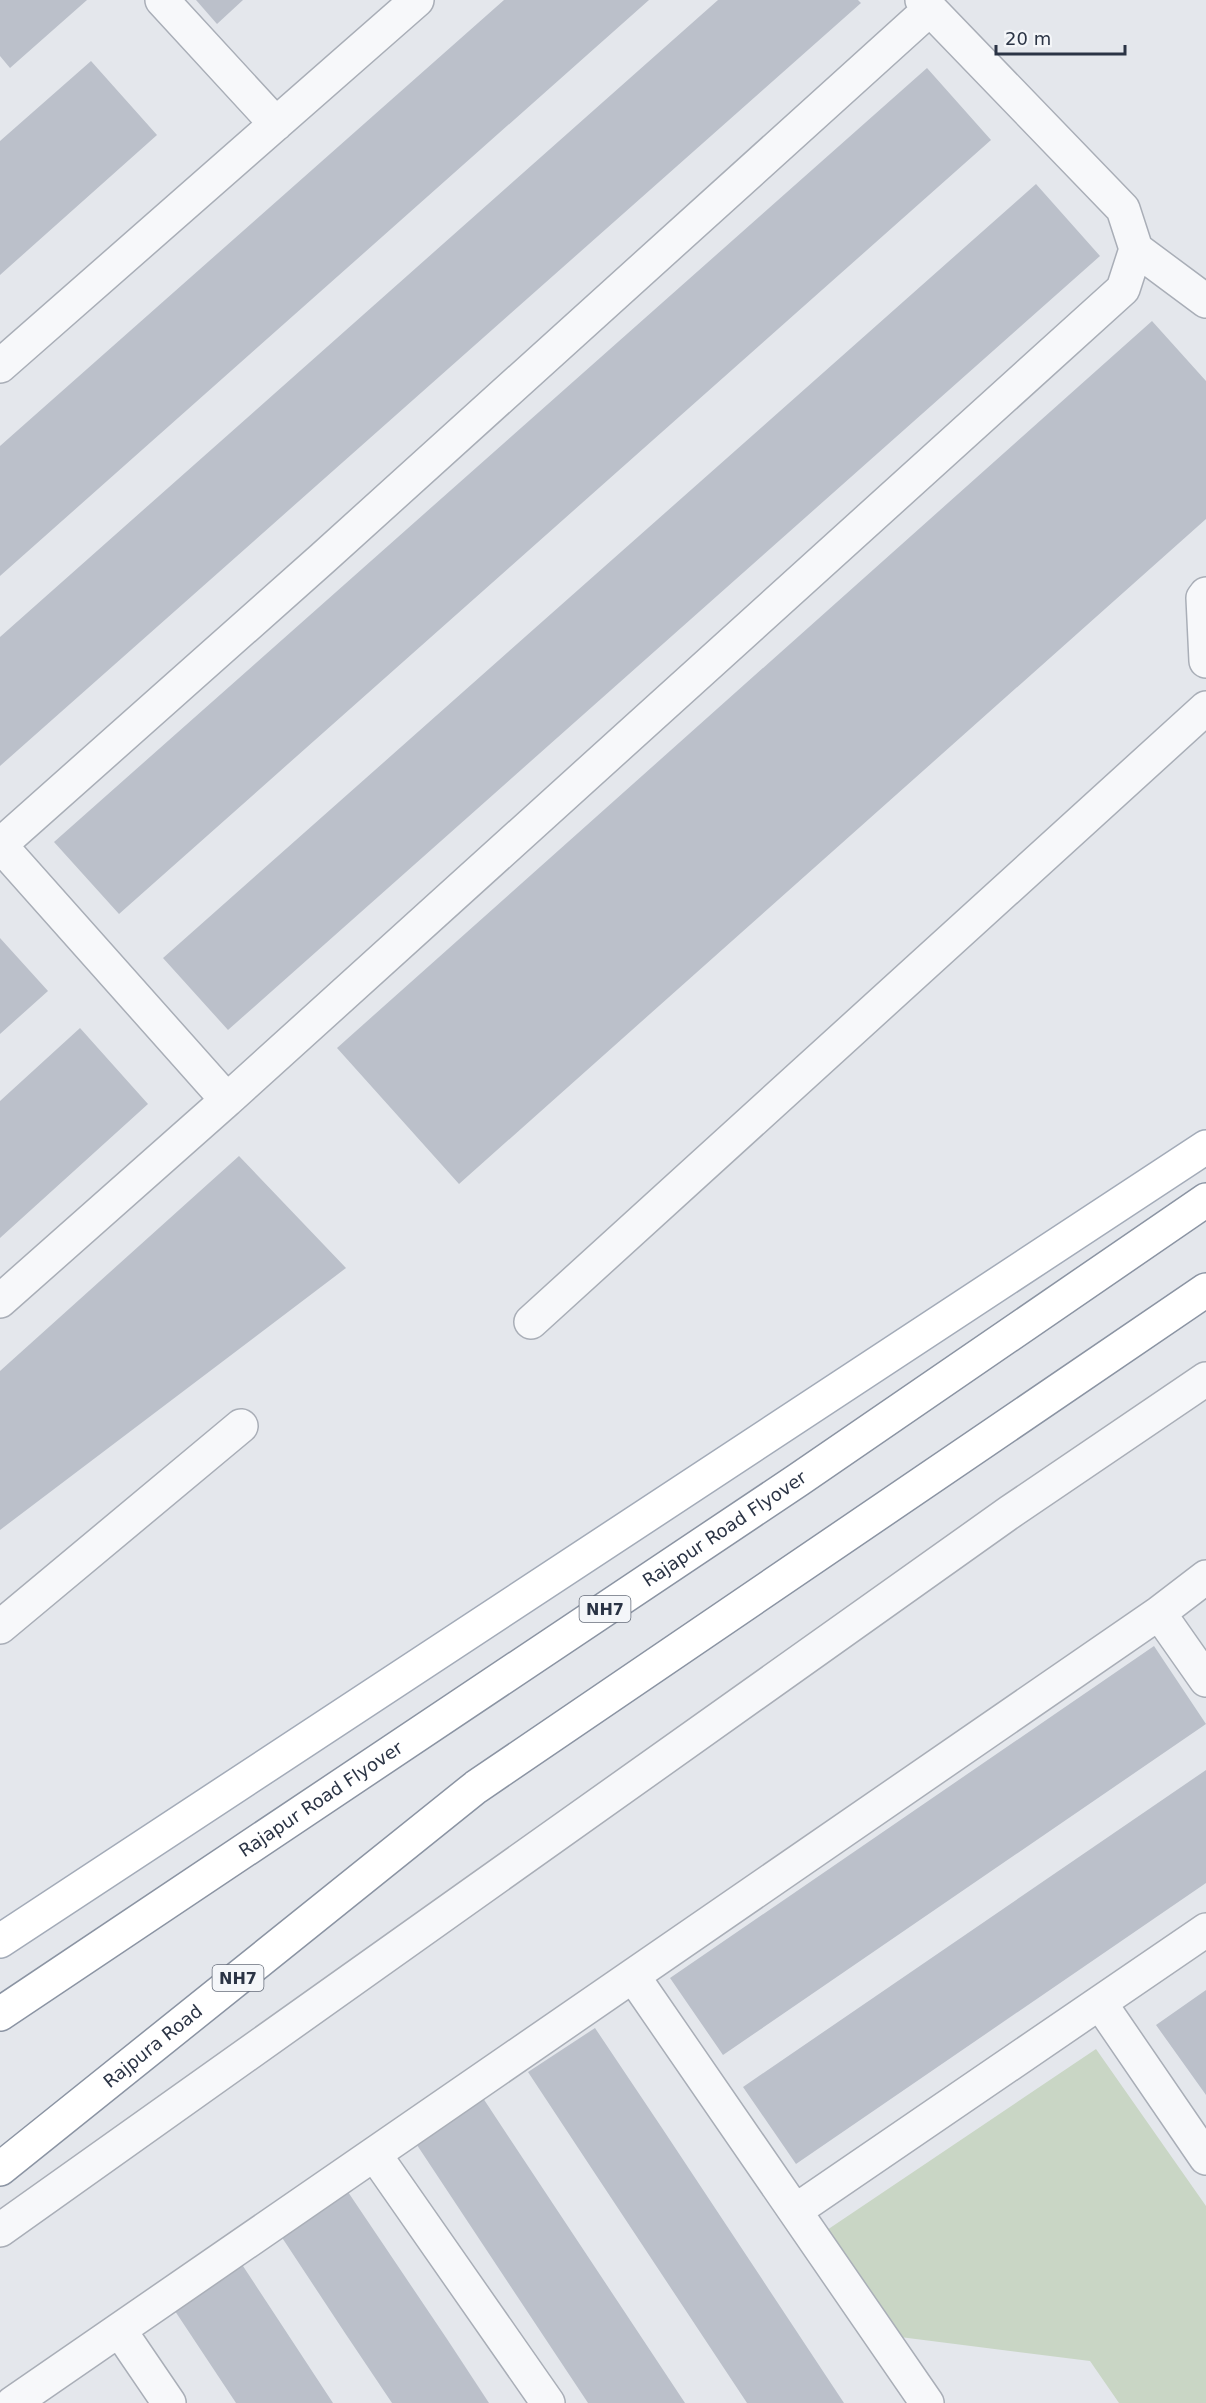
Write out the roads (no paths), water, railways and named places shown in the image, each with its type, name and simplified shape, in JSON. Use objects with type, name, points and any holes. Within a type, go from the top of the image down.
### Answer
[{"type":"main road","points":[[0,1941],[1206,1147]]},
{"type":"main road","name":"Rajapur Road Flyover","points":[[0,2014],[798,1480],[1206,1200]]},
{"type":"main road","name":"Rajpura Road","points":[[0,2169],[476,1787],[1206,1290]]},
{"type":"street","points":[[162,0],[276,124]]},
{"type":"street","points":[[0,366],[417,0]]},
{"type":"street","points":[[227,1100],[0,845],[323,558],[926,4],[1123,209],[1136,249],[1206,301]]},
{"type":"street","points":[[0,1301],[227,1100],[1123,289],[1136,249]]},
{"type":"street","points":[[1205,598],[1206,661]]},
{"type":"street","points":[[531,1322],[1206,708]]},
{"type":"street","points":[[0,2230],[1010,1512],[1206,1379]]},
{"type":"street","points":[[0,1627],[241,1426]]},
{"type":"street","points":[[13,2403],[1159,1613],[1206,1577]]},
{"type":"street","points":[[1159,1613],[1206,1680]]},
{"type":"street","points":[[795,2211],[1206,1930]]},
{"type":"street","points":[[633,1976],[927,2403]]},
{"type":"street","points":[[1100,2003],[1206,2158]]},
{"type":"street","points":[[375,2155],[548,2403]]},
{"type":"street","points":[[120,2331],[169,2403]]}]
